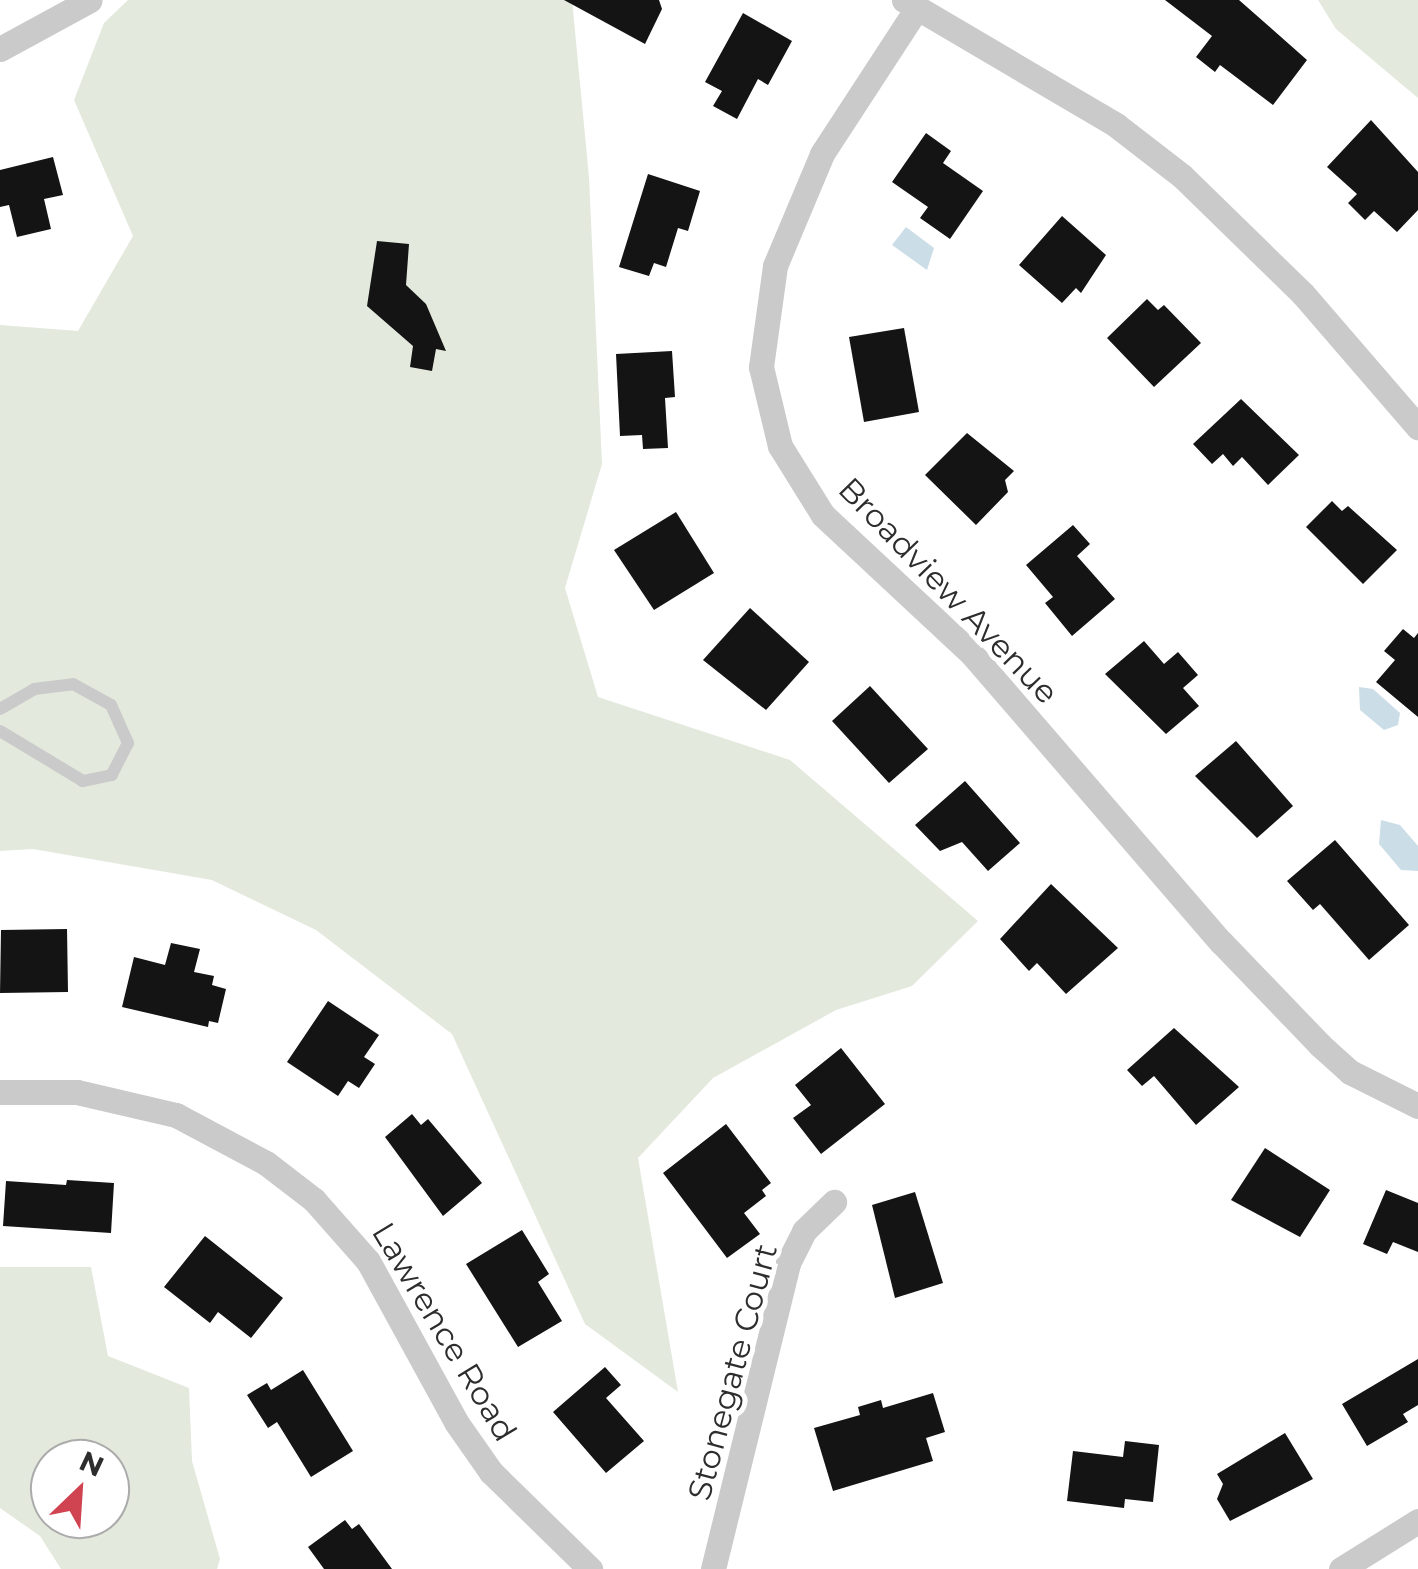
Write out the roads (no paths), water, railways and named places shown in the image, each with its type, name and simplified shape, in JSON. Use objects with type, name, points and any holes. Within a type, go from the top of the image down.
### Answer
[{"type":"street","points":[[0,49],[56,9],[90,0]]},
{"type":"street","points":[[910,4],[1116,126],[1182,176],[1265,253],[1418,428]]},
{"type":"street","name":"Broadview Avenue","points":[[910,4],[822,154],[775,266],[761,367],[780,446],[823,515],[982,666],[1221,942],[1320,1045],[1384,1094],[1418,1106]]},
{"type":"street","name":"Lawrence Road","points":[[0,1092],[78,1092],[176,1115],[254,1156],[314,1200],[368,1261],[456,1422],[491,1472],[590,1569]]},
{"type":"street","name":"Stonegate Court","points":[[713,1569],[788,1263],[804,1231],[834,1202]]},
{"type":"street","points":[[1341,1569],[1418,1521]]},
{"type":"lane","points":[[0,709],[34,689],[73,684],[111,705],[128,744],[112,776],[83,782],[0,730]]},
{"type":"water","points":[[906,227],[934,248],[927,270],[892,245]]},
{"type":"water","points":[[1359,687],[1373,689],[1400,713],[1398,725],[1384,730],[1360,710]]},
{"type":"water","points":[[1381,820],[1400,825],[1418,846],[1418,871],[1401,870],[1379,844]]}]
